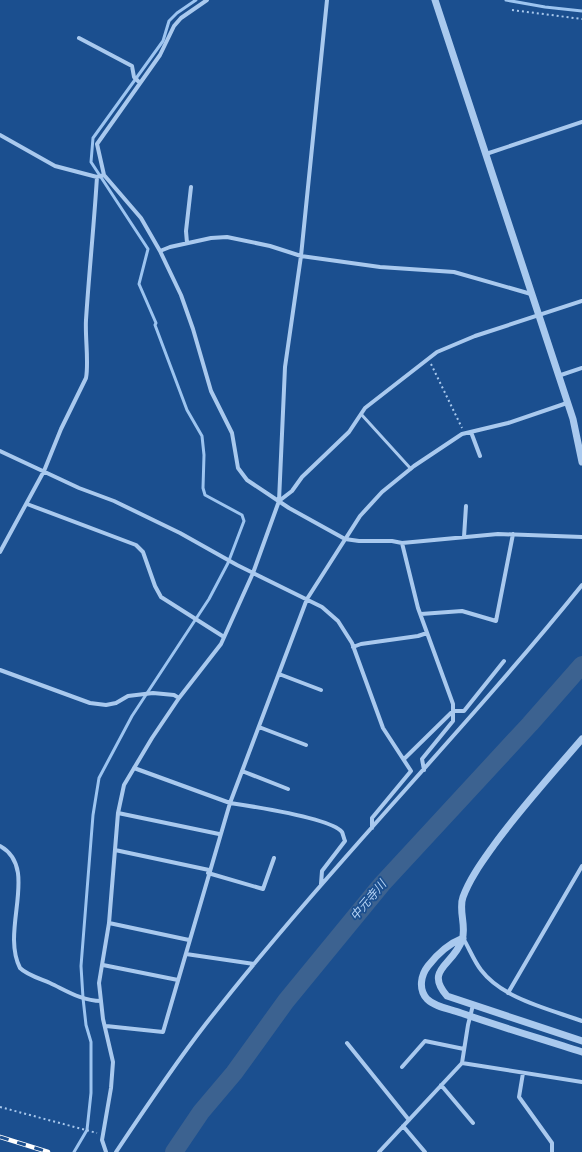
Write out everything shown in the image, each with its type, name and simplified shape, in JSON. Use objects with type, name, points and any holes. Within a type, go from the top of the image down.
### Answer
[{"type":"street","points":[[207,0],[182,18],[174,26],[160,55],[98,144],[104,175],[141,218],[160,251],[181,296],[193,329],[211,391],[232,433],[238,468],[246,480],[289,508],[345,538],[359,541],[392,541],[402,543],[514,534],[582,537]]},
{"type":"street","points":[[106,1152],[102,1140],[111,1088],[113,1062],[100,1001],[99,982],[109,923],[118,813],[124,785],[134,768],[179,698],[221,644],[253,573],[279,501],[285,367],[301,256],[327,0]]},
{"type":"street","points":[[435,0],[567,403],[579,441],[582,462]]},
{"type":"street","points":[[79,38],[132,66],[134,78],[140,83]]},
{"type":"street","points":[[486,154],[582,122]]},
{"type":"street","points":[[1,137],[55,166],[97,177],[104,175]]},
{"type":"street","points":[[0,552],[44,471],[61,429],[86,378],[88,370],[85,341],[97,177]]},
{"type":"street","points":[[187,243],[186,231],[191,188]]},
{"type":"street","points":[[160,251],[211,238],[228,237],[270,246],[301,256],[380,267],[454,272],[532,294]]},
{"type":"street","points":[[279,501],[292,491],[302,477],[349,432],[365,408],[437,352],[475,336],[582,301]]},
{"type":"street","points":[[558,376],[582,368]]},
{"type":"street","points":[[106,1026],[163,1032],[230,803],[307,599],[360,516],[382,492],[411,469],[465,433],[508,422],[567,403]]},
{"type":"street","points":[[471,432],[480,456]]},
{"type":"street","points":[[0,451],[79,488],[114,501],[180,533],[237,565],[322,607],[338,621],[353,647],[384,728],[411,771],[372,818],[372,828]]},
{"type":"street","points":[[27,504],[136,545],[143,552],[155,586],[161,597],[224,637]]},
{"type":"street","points":[[464,537],[466,506]]},
{"type":"street","points":[[421,614],[462,611],[496,621],[514,534]]},
{"type":"street","points":[[402,543],[421,614],[453,704],[453,720],[422,759],[424,770]]},
{"type":"street","points":[[116,1152],[204,1026],[254,964],[321,884],[424,770],[582,585]]},
{"type":"street","points":[[353,647],[361,644],[418,636],[428,633]]},
{"type":"street","points":[[404,759],[453,711],[464,711],[504,661]]},
{"type":"street","points":[[0,670],[90,702],[106,705],[116,703],[128,696],[153,693],[174,695],[179,698]]},
{"type":"street","points":[[279,674],[321,690]]},
{"type":"street","points":[[259,727],[306,745]]},
{"type":"street","points":[[582,739],[517,814],[472,876],[462,900],[463,938],[456,953],[441,969],[438,977],[439,987],[447,996],[582,1041]]},
{"type":"street","points":[[134,768],[230,803],[291,814],[332,826],[342,832],[345,841],[322,871],[321,884]]},
{"type":"street","points":[[242,771],[288,789]]},
{"type":"street","points":[[118,813],[220,834]]},
{"type":"street","points":[[0,846],[8,851],[14,860],[15,872],[13,880]]},
{"type":"street","points":[[115,850],[209,872],[263,889],[274,858]]},
{"type":"street","points":[[508,993],[582,866]]},
{"type":"street","points":[[109,923],[189,940]]},
{"type":"street","points":[[463,938],[481,970],[496,986],[508,993],[582,1021]]},
{"type":"street","points":[[463,938],[449,943],[425,970],[421,979],[422,991],[427,999],[436,1004],[470,1016],[582,1052]]},
{"type":"street","points":[[186,954],[254,964]]},
{"type":"street","points":[[11,958],[20,969],[87,1001],[100,1001]]},
{"type":"street","points":[[103,965],[178,980]]},
{"type":"street","points":[[379,1152],[462,1063],[473,1005]]},
{"type":"street","points":[[402,1067],[425,1041],[464,1048]]},
{"type":"street","points":[[347,1043],[409,1120]]},
{"type":"street","points":[[462,1063],[582,1082]]},
{"type":"street","points":[[522,1073],[518,1097],[552,1144],[552,1152]]},
{"type":"street","points":[[441,1085],[473,1123]]},
{"type":"street","points":[[403,1126],[425,1152]]},
{"type":"lane","points":[[361,414],[411,469]]},
{"type":"path","points":[[512,10],[582,19]]},
{"type":"path","points":[[428,359],[465,433]]},
{"type":"path","points":[[0,1107],[103,1134]]},
{"type":"waterway","points":[[74,1152],[87,1130],[91,1093],[91,1042],[86,1025],[81,966],[93,815],[99,778],[132,716],[209,599],[228,563],[244,521],[242,515],[205,495],[203,488],[204,455],[202,436],[187,410],[155,325],[156,323],[139,284],[148,249],[91,162],[93,138],[163,41],[169,21],[177,13],[196,0]]},
{"type":"waterway","points":[[506,0],[545,7],[582,11]]},
{"type":"waterway","name":"中元寺川","points":[[174,1152],[201,1112],[234,1073],[286,1001],[382,884],[530,724],[582,665]]},
{"type":"railway","points":[[0,1137],[48,1152]]}]
